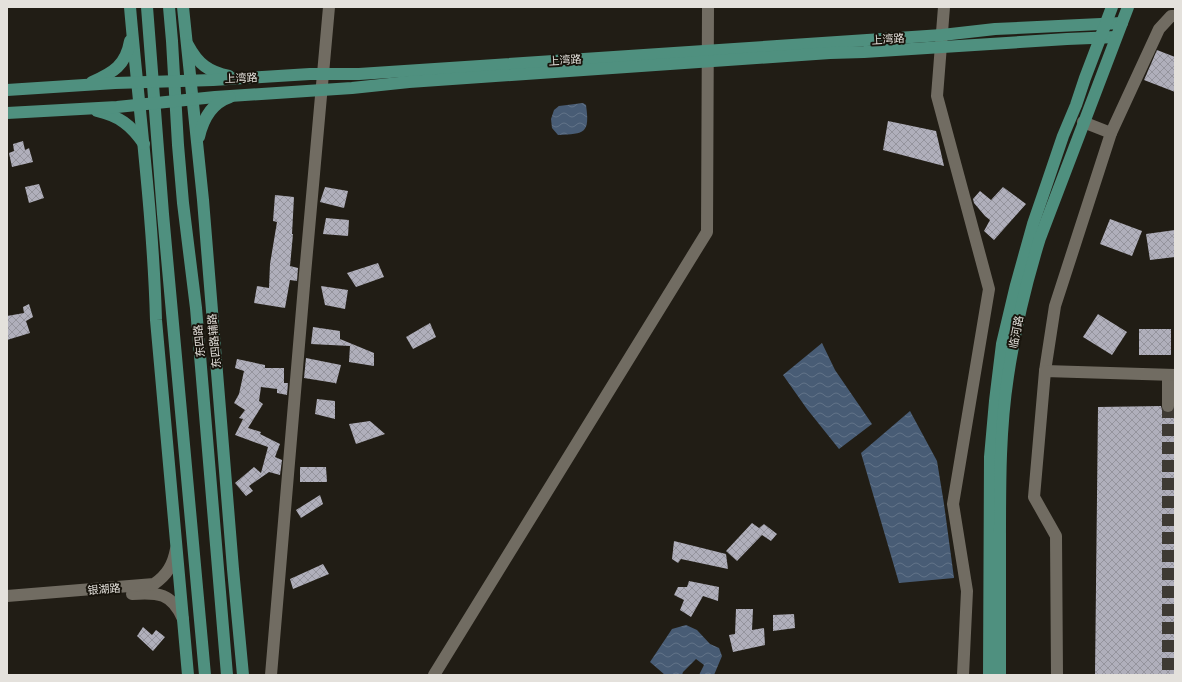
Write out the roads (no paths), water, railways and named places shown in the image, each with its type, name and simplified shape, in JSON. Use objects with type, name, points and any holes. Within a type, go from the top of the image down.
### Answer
[{"type":"main road","points":[[130,7],[144,145],[156,320],[188,675]]},
{"type":"main road","points":[[147,7],[160,181],[205,675]]},
{"type":"main road","points":[[170,7],[195,58],[218,74],[244,78]]},
{"type":"main road","name":"东四路","points":[[170,7],[178,145],[183,203],[194,293],[227,675]]},
{"type":"main road","name":"东四路辅路","points":[[183,7],[206,238],[243,675]]},
{"type":"main road","name":"临河路","points":[[989,675],[990,457],[1002,344],[1016,285],[1035,218],[1063,136],[1112,7]]},
{"type":"main road","name":"临河路","points":[[1000,675],[1000,477],[1002,431],[1008,377],[1016,327],[1031,267],[1049,211],[1128,7]]},
{"type":"main road","name":"上湾路","points":[[7,113],[82,109],[236,95],[322,90],[995,29],[1122,23]]},
{"type":"main road","points":[[81,85],[93,82],[118,68],[128,52],[131,28]]},
{"type":"main road","name":"上湾路","points":[[7,90],[137,82],[323,74],[358,74],[708,56],[864,52],[1116,37]]},
{"type":"main road","points":[[198,150],[200,132],[207,115],[218,103],[236,95]]},
{"type":"main road","points":[[82,109],[98,111],[121,120],[131,127],[151,158],[160,181]]},
{"type":"main road","points":[[155,293],[166,237]]},
{"type":"main road","points":[[194,293],[206,238]]},
{"type":"street","points":[[271,675],[329,7]]},
{"type":"street","points":[[434,675],[707,232],[708,7]]},
{"type":"street","points":[[944,7],[937,96],[989,288],[953,504],[967,591],[963,675]]},
{"type":"street","points":[[1057,675],[1056,536],[1034,497],[1045,371],[1055,306],[1111,133],[1159,29],[1171,16],[1175,16]]},
{"type":"street","points":[[1083,122],[1111,133]]},
{"type":"street","points":[[1045,371],[1171,375],[1168,406]]},
{"type":"street","name":"银湖路","points":[[7,596],[154,584],[168,572],[172,566],[177,546]]},
{"type":"street","name":"银湖路","points":[[7,604],[155,593],[174,603],[184,621]]},
{"type":"water","points":[[583,103],[586,105],[587,114],[586,127],[584,130],[574,134],[558,135],[552,128],[551,119],[554,110],[559,106]]},
{"type":"water","points":[[822,343],[835,370],[872,424],[839,449],[807,409],[783,375]]},
{"type":"water","points":[[910,411],[937,461],[954,578],[899,583],[861,453]]},
{"type":"water","points":[[686,625],[697,630],[710,644],[719,648],[722,656],[714,675],[699,675],[704,665],[696,659],[683,672],[682,675],[665,675],[650,662],[672,629]]},
{"type":"tunnel","points":[[1168,406],[1168,675]]}]
